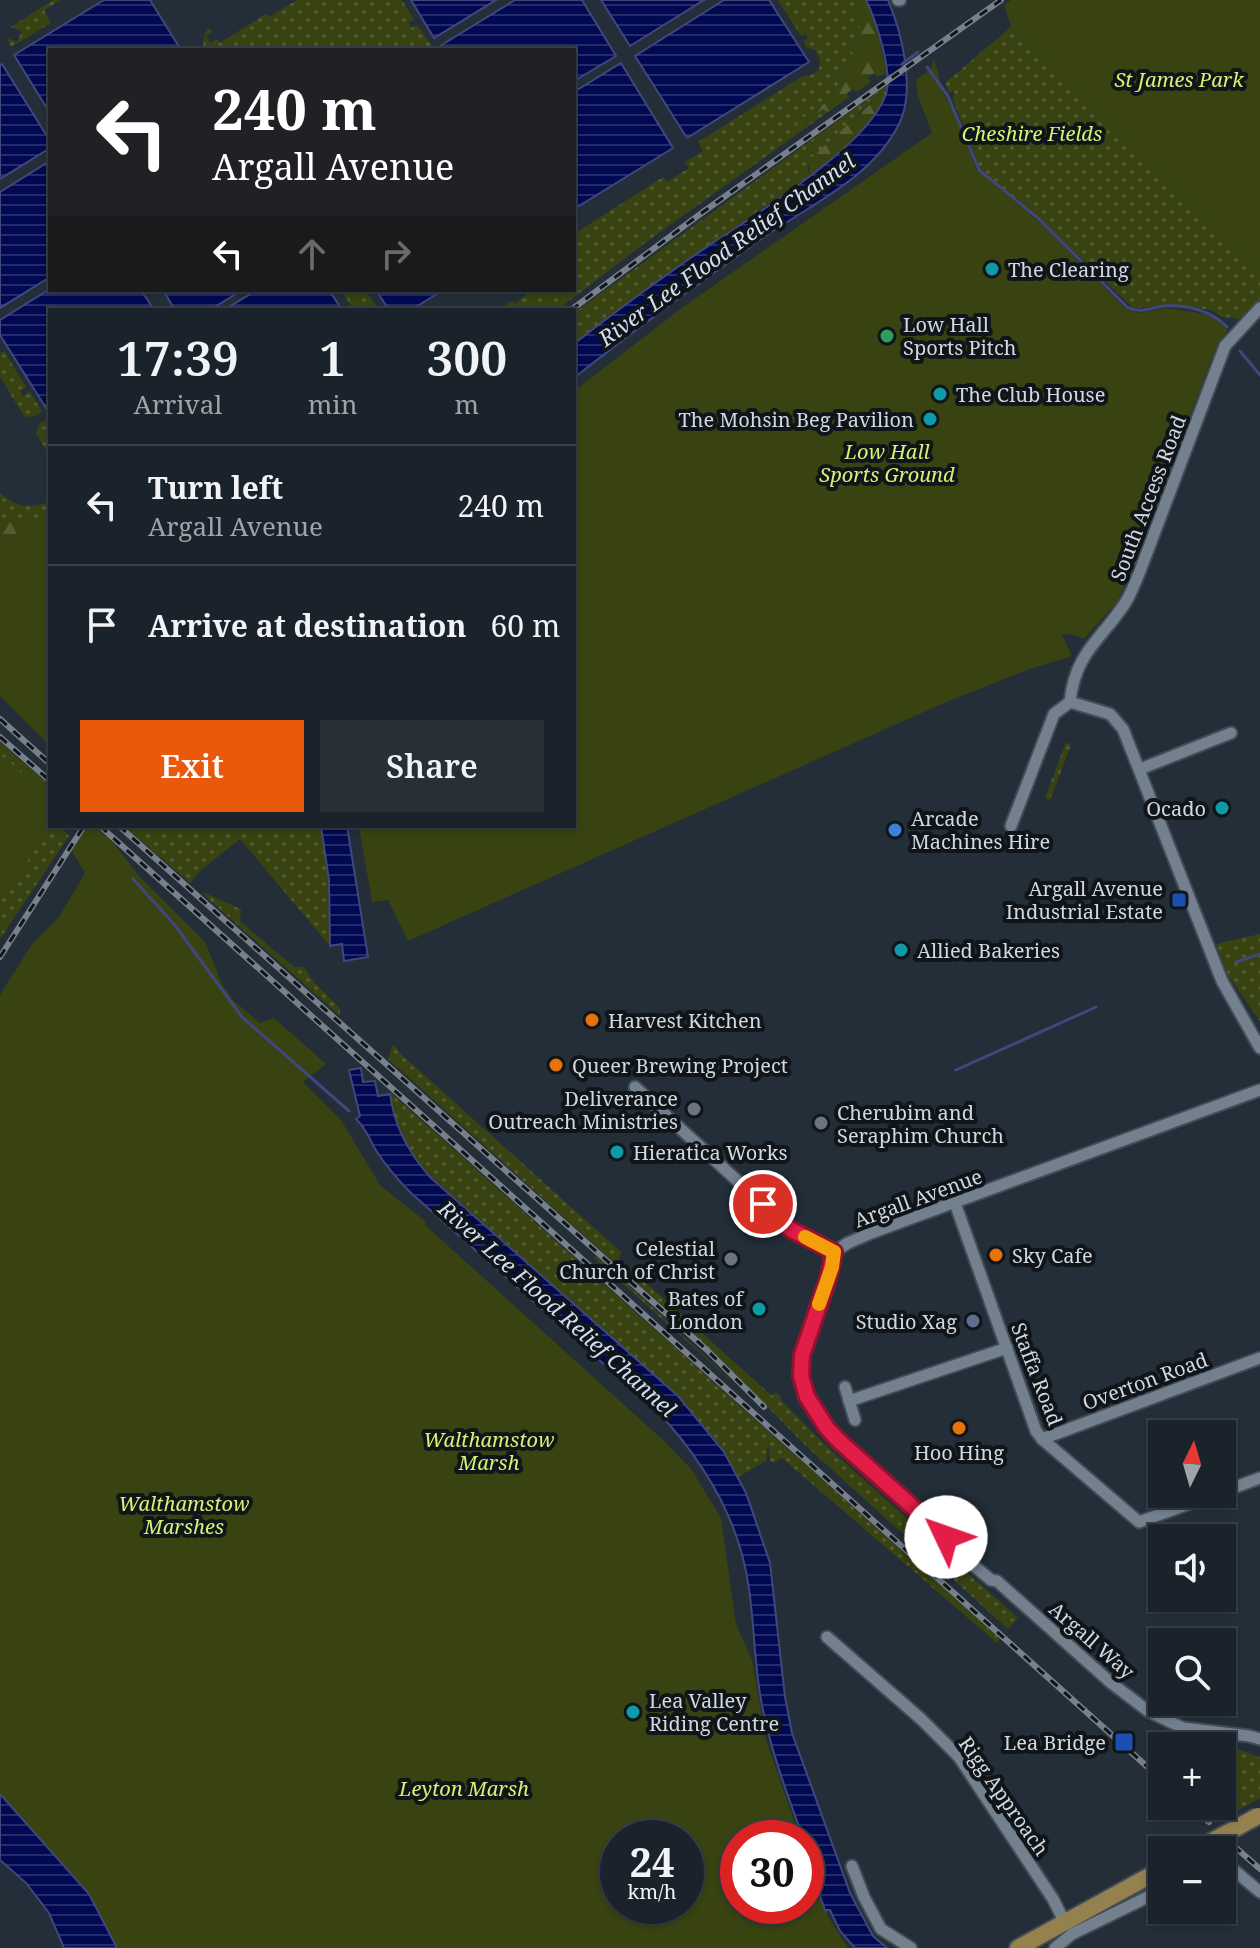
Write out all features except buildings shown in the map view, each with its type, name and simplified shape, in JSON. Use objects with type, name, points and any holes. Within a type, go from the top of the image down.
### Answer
[{"type":"main road","points":[[1221,1836],[1259,1816]]},
{"type":"main road","points":[[1018,1948],[1148,1877]]},
{"type":"street","name":"South Access Road","points":[[1011,826],[1051,719],[1070,702],[1073,680],[1082,659],[1127,599],[1140,571],[1225,346],[1260,308]]},
{"type":"street","points":[[1070,702],[1095,708],[1115,718],[1140,769],[1222,981],[1260,1048]]},
{"type":"street","points":[[1140,769],[1231,733]]},
{"type":"street","points":[[635,1087],[790,1229],[834,1252]]},
{"type":"street","name":"Argall Avenue","points":[[834,1252],[871,1233],[1260,1090]]},
{"type":"street","name":"Staffa Road","points":[[955,1203],[1036,1431],[1139,1522],[1178,1508]]},
{"type":"street","name":"Argall Way","points":[[834,1252],[802,1355],[801,1376],[807,1397],[827,1428],[966,1556],[972,1555],[996,1576],[997,1581],[1110,1682],[1160,1718],[1183,1728],[1260,1739]]},
{"type":"street","points":[[849,1401],[1007,1348]]},
{"type":"street","name":"Overton Road","points":[[1042,1439],[1260,1358]]},
{"type":"street","points":[[845,1387],[855,1420]]},
{"type":"street","points":[[1236,1487],[1260,1478]]},
{"type":"street","name":"Rigg Approach","points":[[827,1637],[899,1699],[959,1757],[1053,1899],[1065,1923]]},
{"type":"street","points":[[852,1866],[881,1929],[911,1948]]},
{"type":"street","points":[[1236,1872],[1260,1892]]},
{"type":"street","points":[[1055,1948],[1072,1934],[1148,1897]]},
{"type":"green space","points":[[53,0],[61,0],[44,10],[51,23],[11,47],[7,38],[17,42],[22,31],[11,27]]},
{"type":"green space","points":[[297,0],[402,0],[414,20],[408,23],[411,28],[417,25],[434,48],[202,48],[205,33],[209,28],[212,32],[206,36],[210,43],[217,39],[220,43],[266,14],[269,17]]},
{"type":"green space","points":[[778,0],[856,0],[862,23],[834,92],[817,109],[797,122],[806,122],[823,109],[828,112],[560,308],[502,308],[511,301],[516,303],[530,292],[576,292],[576,233],[663,177],[667,182],[689,168],[685,162],[703,151],[698,142],[803,76],[819,70],[820,60],[815,50],[806,47],[804,41],[808,38],[805,34],[801,36]]},
{"type":"green space","points":[[856,0],[866,0],[872,12],[887,73],[878,77],[874,73],[868,78],[871,82],[856,92],[853,89],[847,93],[849,97],[828,112],[823,109],[806,122],[795,124],[823,104],[838,85],[862,23]]},
{"type":"green space","name":"St James Park","points":[[1011,0],[1260,0],[1260,270],[1011,27],[1004,5]]},
{"type":"green space","name":"Cheshire Fields","points":[[1011,27],[1260,270],[1260,299],[1239,319],[1221,317],[1212,310],[1170,305],[1133,308],[1037,216],[980,169],[953,99],[954,91],[949,93],[945,83]]},
{"type":"green space","name":"Low Hall Sports Ground","points":[[934,58],[943,92],[958,120],[976,169],[1044,226],[1125,308],[1140,313],[1165,308],[1214,316],[1228,330],[1217,344],[1117,602],[1084,639],[1071,634],[1062,635],[1072,656],[951,700],[408,941],[388,900],[372,902],[359,828],[576,828],[576,389],[683,307],[932,133],[918,96],[916,80],[930,70]]},
{"type":"green space","points":[[887,85],[888,89],[819,151],[807,166],[810,175],[668,273],[576,342],[576,312]]},
{"type":"green space","points":[[888,89],[865,127],[834,158],[810,175],[808,160]]},
{"type":"green space","points":[[342,292],[366,292],[377,308],[353,308]]},
{"type":"green space","points":[[4,351],[26,387],[20,391],[23,396],[30,392],[42,411],[35,416],[24,416],[0,377],[0,353]]},
{"type":"green space","points":[[46,420],[48,423],[48,454],[36,433],[40,423]]},
{"type":"green space","points":[[0,493],[23,505],[48,502],[48,522],[0,522]]},
{"type":"green space","points":[[0,522],[48,522],[48,617],[0,555]]},
{"type":"green space","points":[[0,535],[4,538],[48,540],[48,744],[0,696]]},
{"type":"green space","points":[[0,742],[48,784],[48,828],[63,828],[69,836],[0,939]]},
{"type":"green space","points":[[1066,742],[1071,745],[1050,800],[1045,798]]},
{"type":"green space","points":[[0,754],[48,795],[48,828],[53,828],[0,899]]},
{"type":"green space","points":[[86,828],[96,828],[205,942],[223,986],[233,1000],[260,1023],[274,1018],[326,1064],[303,1082],[341,1120],[380,1185],[425,1221],[425,1225],[663,1440],[692,1470],[721,1518],[736,1624],[752,1660],[766,1740],[794,1820],[720,1820],[720,1924],[824,1924],[824,1904],[848,1948],[117,1948],[89,1893],[0,1794],[0,995],[32,944],[59,917],[85,873],[72,851]]},
{"type":"green space","points":[[126,828],[321,828],[329,880],[330,946],[240,839],[201,870],[190,883]]},
{"type":"green space","points":[[204,895],[241,909],[240,921],[294,967],[304,967],[340,1008],[340,1016]]},
{"type":"green space","points":[[1260,934],[1260,1021],[1229,977],[1216,944]]},
{"type":"green space","points":[[393,1044],[622,1253],[618,1258],[772,1396],[776,1392],[823,1443],[1018,1618],[1008,1629],[807,1447],[719,1357],[388,1059]]},
{"type":"green space","points":[[391,1093],[1000,1639],[997,1643],[782,1458],[773,1463],[768,1442],[766,1461],[738,1477],[709,1432],[678,1396],[423,1169],[396,1123]]},
{"type":"green space","points":[[597,1256],[746,1394],[594,1258]]},
{"type":"green space","points":[[1236,1750],[1260,1757],[1260,1798],[1236,1811]]},
{"type":"water","points":[[104,0],[150,0],[180,48],[48,48],[48,110],[14,55]]},
{"type":"water","points":[[411,0],[496,0],[434,38]]},
{"type":"water","points":[[515,0],[582,0],[616,56],[576,80],[576,48],[440,46]]},
{"type":"water","points":[[601,0],[704,0],[630,46]]},
{"type":"water","points":[[724,0],[769,0],[809,62],[687,138],[635,56]]},
{"type":"water","name":"River Lee Flood Relief Channel","points":[[866,0],[888,0],[898,29],[907,79],[904,111],[899,124],[872,161],[837,190],[736,257],[576,376],[576,342],[801,183],[855,138],[874,116],[886,94],[887,73],[879,33]]},
{"type":"water","points":[[621,63],[673,148],[576,208],[576,91]]},
{"type":"water","points":[[0,65],[48,138],[48,149],[0,179]]},
{"type":"water","points":[[48,162],[48,278],[0,308],[0,192]]},
{"type":"water","points":[[48,290],[142,292],[153,308],[48,308],[46,408],[0,335],[0,320]]},
{"type":"water","points":[[164,292],[239,292],[213,308],[174,308]]},
{"type":"water","points":[[254,292],[330,292],[341,308],[227,308]]},
{"type":"water","points":[[377,292],[440,292],[414,308],[388,308]]},
{"type":"water","points":[[321,828],[347,828],[368,957],[344,961],[342,944],[330,946],[329,880]]},
{"type":"water","name":"River Lee Flood Relief Channel","points":[[361,1068],[363,1082],[375,1081],[378,1096],[390,1094],[404,1139],[431,1178],[678,1396],[724,1452],[746,1493],[770,1563],[792,1733],[824,1820],[797,1820],[792,1806],[760,1695],[751,1604],[738,1539],[705,1472],[659,1413],[411,1193],[393,1173],[356,1119],[360,1116],[349,1070]]},
{"type":"water","points":[[0,1794],[89,1894],[117,1948],[64,1948],[49,1913],[26,1883],[0,1860]]},
{"type":"water","points":[[824,1821],[850,1893],[873,1936],[887,1948],[855,1948],[840,1931],[830,1910],[825,1910]]},
{"type":"waterway","points":[[902,64],[918,52]]},
{"type":"waterway","points":[[927,67],[948,96],[979,170],[1039,219],[1127,307],[1140,310],[1181,306],[1206,313],[1227,327]]},
{"type":"waterway","points":[[1240,351],[1260,375]]},
{"type":"waterway","points":[[133,879],[174,924],[242,1017],[349,1111]]},
{"type":"waterway","points":[[1236,962],[1260,954]]},
{"type":"waterway","points":[[956,1070],[1096,1007]]},
{"type":"railway","points":[[574,308],[1001,0]]},
{"type":"railway","points":[[0,719],[48,762]]},
{"type":"railway","points":[[0,737],[48,779]]},
{"type":"railway","points":[[0,957],[83,828]]},
{"type":"railway","points":[[102,828],[1148,1767]]},
{"type":"railway","points":[[121,828],[707,1350],[764,1407]]},
{"type":"railway","points":[[1236,1848],[1260,1869]]},
{"type":"slow traffic","points":[[805,1237],[834,1252],[819,1304]]},
{"type":"place","name":"The Clearing","points":[[992,269]]},
{"type":"place","name":"Low Hall Sports Pitch","points":[[887,336]]},
{"type":"place","name":"The Club House","points":[[940,394]]},
{"type":"place","name":"The Mohsin Beg Pavilion","points":[[930,419]]},
{"type":"place","name":"Ocado","points":[[1222,808]]},
{"type":"place","name":"Arcade Machines Hire","points":[[895,830]]},
{"type":"place","name":"Argall Avenue Industrial Estate","points":[[1179,900]]},
{"type":"place","name":"Allied Bakeries","points":[[901,950]]},
{"type":"place","name":"Harvest Kitchen","points":[[592,1020]]},
{"type":"place","name":"Queer Brewing Project","points":[[556,1065]]},
{"type":"place","name":"Deliverance Outreach Ministries","points":[[694,1109]]},
{"type":"place","name":"Cherubim and Seraphim Church","points":[[821,1123]]},
{"type":"place","name":"Hieratica Works","points":[[617,1152]]},
{"type":"place","name":"Sky Cafe","points":[[996,1255]]},
{"type":"place","name":"Celestial Church of Christ","points":[[731,1259]]},
{"type":"place","name":"Bates of London","points":[[759,1309]]},
{"type":"place","name":"Studio Xag","points":[[973,1321]]},
{"type":"place","name":"Hoo Hing","points":[[959,1428]]},
{"type":"place","name":"Lea Valley Riding Centre","points":[[633,1712]]},
{"type":"place","name":"Lea Bridge","points":[[1124,1742]]},
{"type":"route","points":[[763,1204],[790,1229],[834,1252],[832,1267],[802,1355],[802,1381],[812,1408],[838,1440],[946,1537]]},
{"type":"park label","name":"Walthamstow Marsh","points":[[489,1450]]},
{"type":"park label","name":"Walthamstow Marshes","points":[[184,1514]]},
{"type":"park label","name":"Leyton Marsh","points":[[464,1788]]}]
